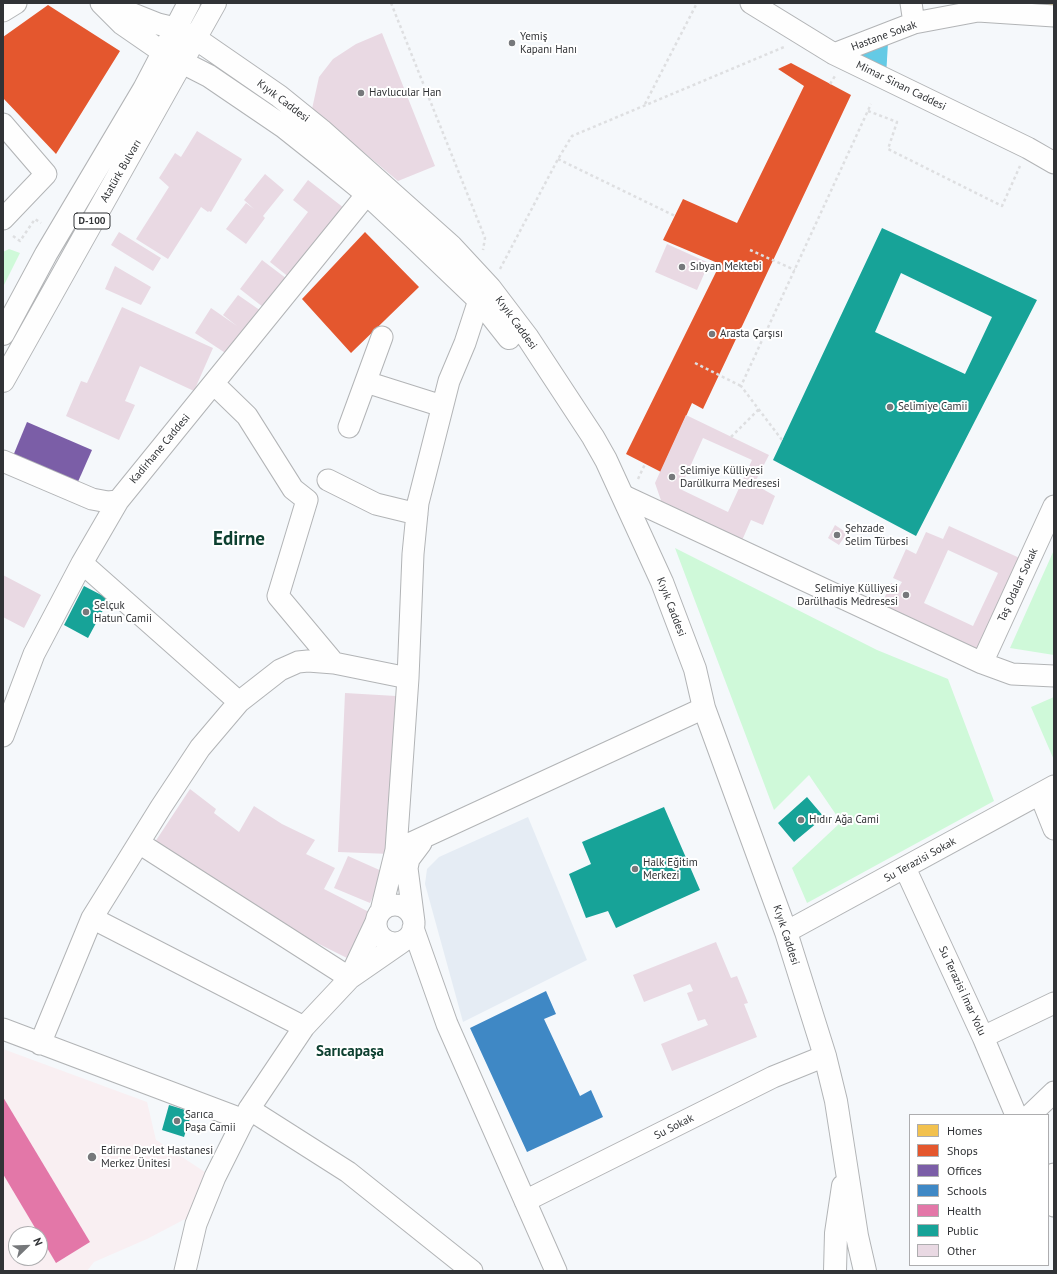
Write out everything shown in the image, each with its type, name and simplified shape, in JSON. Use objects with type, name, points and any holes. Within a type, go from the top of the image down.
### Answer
[{"type":"main road","name":"Atatürk Bulvarı","points":[[3,381],[167,61],[175,28],[189,3]]},
{"type":"main road","name":"Atatürk Bulvarı","points":[[3,334],[46,254],[167,61],[196,38],[215,3]]},
{"type":"main road","name":"Kıyık Caddesi","points":[[175,28],[196,38],[279,96],[321,130],[372,187],[528,338],[593,437],[624,496],[662,582],[695,669],[704,708],[786,932],[825,1056],[836,1101],[846,1167],[865,1271]]},
{"type":"main road","name":"Kıyık Caddesi","points":[[167,61],[209,76],[284,127],[372,187],[451,246],[471,268],[484,294],[513,343],[576,433],[597,471],[620,519],[690,690],[704,708]]},
{"type":"main road","name":"Kıyık Caddesi","points":[[835,1271],[836,1233],[846,1167]]},
{"type":"street","points":[[3,11],[16,3]]},
{"type":"street","points":[[101,3],[122,24],[167,61]]},
{"type":"street","points":[[105,3],[158,24],[175,28]]},
{"type":"street","name":"Mimar Sinan Caddesi","points":[[751,3],[834,54],[1028,148],[1054,163]]},
{"type":"street","points":[[911,3],[914,23]]},
{"type":"street","name":"Hastane Sokak","points":[[834,54],[914,23],[978,11],[1054,16]]},
{"type":"street","points":[[3,124],[46,174],[3,219]]},
{"type":"street","name":"Kadirhane Caddesi","points":[[3,736],[34,654],[82,563],[118,501],[372,187]]},
{"type":"street","points":[[350,978],[378,917],[396,850],[408,678],[413,554],[417,514],[423,481],[449,381],[484,294]]},
{"type":"street","points":[[349,427],[382,337]]},
{"type":"street","points":[[366,382],[442,406]]},
{"type":"street","points":[[214,384],[248,416],[293,489],[307,500],[278,596],[334,663]]},
{"type":"street","points":[[3,461],[92,499],[108,502],[118,501]]},
{"type":"street","points":[[328,480],[376,504],[417,514]]},
{"type":"street","points":[[624,496],[982,663],[1012,674],[1054,676]]},
{"type":"street","name":"Taş Odalar Sokak","points":[[982,663],[1054,506]]},
{"type":"street","points":[[82,563],[239,702]]},
{"type":"street","points":[[40,1044],[92,918],[200,748],[239,702],[280,670],[298,662],[308,661],[334,663],[408,678]]},
{"type":"street","points":[[396,850],[704,708]]},
{"type":"street","points":[[1047,790],[1054,829]]},
{"type":"street","name":"Su Terazisi Sokak","points":[[786,932],[1047,790]]},
{"type":"street","points":[[410,930],[407,868],[409,859],[415,850],[429,836]]},
{"type":"street","points":[[139,843],[350,978]]},
{"type":"street","name":"Su Terazisi İmar Yolu","points":[[905,868],[983,1037],[1016,1114]]},
{"type":"street","points":[[378,917],[392,905],[398,905],[408,911],[410,930],[447,1024],[556,1271]]},
{"type":"street","points":[[378,917],[379,935],[389,942],[410,930]]},
{"type":"street","points":[[92,918],[304,1027]]},
{"type":"street","points":[[185,1271],[196,1224],[215,1177],[247,1114],[304,1027],[350,978],[410,930]]},
{"type":"street","points":[[983,1037],[1054,1003]]},
{"type":"street","points":[[3,1029],[40,1044],[247,1114],[348,1172],[466,1269]]},
{"type":"street","name":"Su Sokak","points":[[525,1201],[773,1077],[825,1056]]},
{"type":"street","points":[[1031,1114],[1054,1092]]},
{"type":"street","points":[[1049,1194],[1054,1206]]},
{"type":"path","points":[[391,3],[485,238],[482,251],[471,268]]},
{"type":"path","points":[[645,105],[696,3]]},
{"type":"path","points":[[484,294],[572,136],[806,37]]},
{"type":"path","points":[[741,386],[871,104]]},
{"type":"path","points":[[868,111],[897,122],[888,149],[1002,206],[1028,148]]},
{"type":"path","points":[[558,159],[675,216]]},
{"type":"path","points":[[750,250],[795,270]]},
{"type":"path","points":[[695,363],[741,386],[782,440]]},
{"type":"path","points":[[731,437],[758,409]]},
{"type":"shaded area","points":[[528,817],[587,960],[463,1022],[425,884],[427,869],[439,857]]},
{"type":"shaded area","name":"Edirne Devlet Hastanesi Merkez Ünitesi","points":[[3,1049],[147,1102],[156,1140],[208,1174],[189,1217],[147,1239],[94,1262],[87,1271],[3,1271]]},
{"type":"green space","points":[[9,249],[20,253],[3,287],[3,252]]},
{"type":"green space","points":[[675,548],[877,650],[948,679],[994,801],[807,903],[792,868],[841,822],[809,775],[774,810]]},
{"type":"green space","points":[[1054,550],[1054,655],[1010,648]]},
{"type":"green space","points":[[1054,697],[1054,760],[1031,707]]},
{"type":"water","points":[[888,43],[886,76],[859,64],[861,48]]},
{"type":"building: Homes","points":[[1034,3],[1054,3],[1054,13],[1033,12]]},
{"type":"building: Shops","points":[[48,5],[120,51],[56,154],[3,98],[3,37]]},
{"type":"building: Shops","name":"Arasta Çarşısı","points":[[791,63],[851,95],[703,409],[692,403],[661,472],[626,454],[720,264],[663,240],[683,199],[737,223],[804,86],[778,69]]},
{"type":"building: Shops","points":[[365,232],[419,287],[351,353],[302,299]]},
{"type":"building: Offices","points":[[27,422],[92,450],[77,484],[13,456]]},
{"type":"building: Schools","points":[[546,991],[556,1014],[544,1019],[580,1096],[591,1090],[603,1117],[527,1152],[470,1028]]},
{"type":"building: Health","points":[[3,1097],[90,1242],[56,1263],[48,1250],[48,1226],[34,1226],[3,1174]]},
{"type":"building: Public","name":"Selimiye Camii","points":[[882,228],[1037,300],[916,536],[773,460]],"holes":[[[901,273],[992,317],[965,374],[875,332]]]},
{"type":"building: Public","name":"Selçuk Hatun Camii","points":[[84,586],[109,599],[88,638],[64,625]]},
{"type":"building: Public","name":"Hıdır Ağa Cami","points":[[807,797],[824,817],[794,842],[778,823]]},
{"type":"building: Public","name":"Halk Eğitim Merkezi","points":[[664,807],[700,890],[616,928],[608,911],[586,918],[569,874],[591,864],[582,842]]},
{"type":"building: Public","name":"Sarıca Paşa Camii","points":[[169,1105],[192,1112],[184,1137],[162,1130]]},
{"type":"building: Other","name":"Havlucular Han","points":[[382,33],[435,166],[398,181],[312,109],[319,77],[333,59],[356,44]]},
{"type":"building: Other","points":[[197,131],[242,159],[211,212],[208,212],[201,207],[168,259],[136,239],[169,187],[159,178],[175,153],[181,157]]},
{"type":"building: Other","points":[[265,174],[284,190],[263,216],[265,218],[246,244],[226,229],[246,203],[254,209],[244,200]]},
{"type":"building: Other","points":[[308,180],[344,208],[290,278],[270,262],[308,212],[293,200]]},
{"type":"building: Other","points":[[119,232],[161,258],[153,271],[111,245]]},
{"type":"building: Other","name":"Sıbyan Mektebi","points":[[667,244],[709,263],[697,290],[655,272]]},
{"type":"building: Other","points":[[262,260],[291,282],[268,311],[240,289]]},
{"type":"building: Other","points":[[115,266],[151,287],[141,305],[105,289]]},
{"type":"building: Other","points":[[238,295],[264,313],[233,358],[195,333],[211,308],[237,326],[223,315]]},
{"type":"building: Other","points":[[122,307],[213,348],[194,391],[140,366],[125,401],[135,405],[119,440],[66,416],[81,381],[87,383]]},
{"type":"building: Other","name":"Selimiye Külliyesi Darülkurra Medresesi","points":[[686,415],[769,455],[754,484],[775,496],[763,525],[751,520],[740,545],[665,512],[655,483]],"holes":[[[703,438],[752,460],[728,512],[680,489]]]},
{"type":"building: Other","name":"Şehzade Selim Türbesi","points":[[835,525],[847,533],[839,545],[828,538]]},
{"type":"building: Other","name":"Selimiye Külliyesi Darülhadis Medresesi","points":[[949,526],[1024,560],[982,654],[880,608],[891,583],[899,587],[902,582],[893,578],[906,549],[916,554],[926,532],[943,539]],"holes":[[[948,550],[998,573],[973,626],[924,603]]]},
{"type":"building: Other","points":[[3,575],[41,595],[24,628],[3,617]]},
{"type":"building: Other","points":[[345,693],[396,696],[390,854],[338,852]]},
{"type":"building: Other","points":[[190,789],[216,809],[214,813],[239,832],[254,806],[282,824],[315,840],[306,854],[335,868],[324,889],[369,912],[347,958],[301,935],[153,845]]},
{"type":"building: Other","points":[[348,856],[384,872],[370,903],[334,888]]},
{"type":"building: Other","points":[[716,942],[731,978],[737,976],[748,1003],[744,1004],[757,1037],[672,1071],[661,1044],[708,1025],[705,1019],[698,1021],[687,993],[693,991],[690,984],[644,1002],[633,975]]},
{"type":"place","name":"Yemiş Kapanı Hanı","points":[[512,43]]},
{"type":"place","name":"Havlucular Han","points":[[361,93]]},
{"type":"place","name":"Sıbyan Mektebi","points":[[682,267]]},
{"type":"place","name":"Arasta Çarşısı","points":[[712,334]]},
{"type":"place","name":"Selimiye Camii","points":[[890,407]]},
{"type":"place","name":"Selimiye Külliyesi Darülkurra Medresesi","points":[[672,477]]},
{"type":"place","name":"Şehzade Selim Türbesi","points":[[837,535]]},
{"type":"place","name":"Selimiye Külliyesi Darülhadis Medresesi","points":[[906,595]]},
{"type":"place","name":"Selçuk Hatun Camii","points":[[86,612]]},
{"type":"place","name":"Hıdır Ağa Cami","points":[[801,820]]},
{"type":"place","name":"Halk Eğitim Merkezi","points":[[635,869]]},
{"type":"place","name":"Sarıca Paşa Camii","points":[[177,1121]]},
{"type":"place","name":"Edirne Devlet Hastanesi Merkez Ünitesi","points":[[92,1157]]},
{"type":"district","name":"Edirne","points":[[239,540]]},
{"type":"district","name":"Sarıcapaşa","points":[[350,1052]]}]
